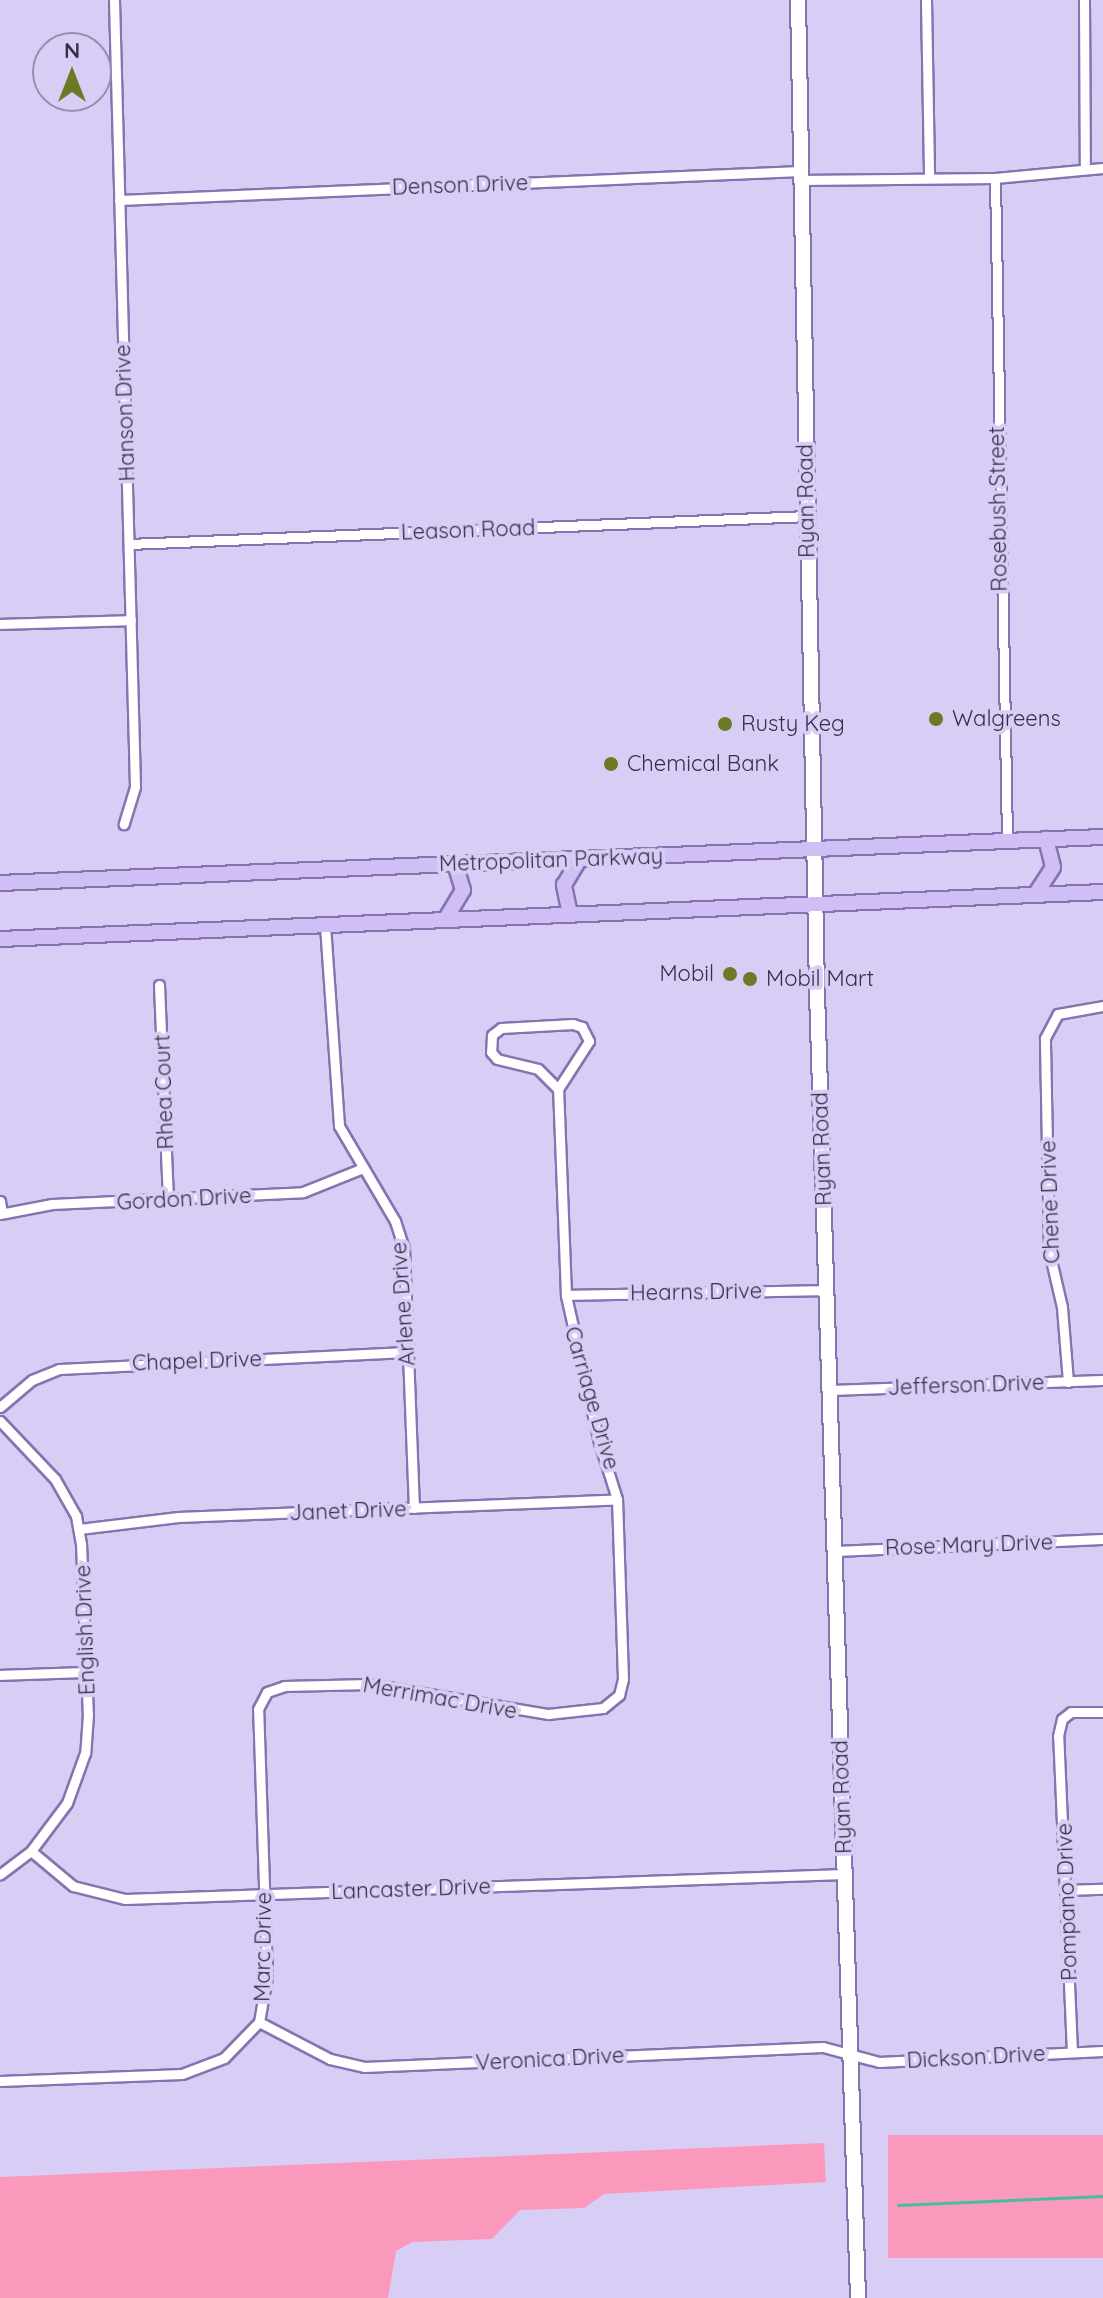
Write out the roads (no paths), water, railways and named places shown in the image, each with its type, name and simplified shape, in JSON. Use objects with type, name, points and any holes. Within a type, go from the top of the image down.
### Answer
[{"type":"main road","name":"Ryan Road","points":[[798,0],[813,847],[858,2298]]},
{"type":"main road","name":"Metropolitan Parkway","points":[[0,883],[1103,837]]},
{"type":"main road","points":[[1035,895],[1053,867],[1046,839]]},
{"type":"main road","points":[[570,914],[564,885],[580,858]]},
{"type":"main road","points":[[445,920],[463,890],[455,864]]},
{"type":"main road","points":[[0,939],[1103,892]]},
{"type":"street","name":"Hanson Drive","points":[[114,0],[135,787],[124,824]]},
{"type":"street","points":[[926,0],[929,175]]},
{"type":"street","points":[[1084,0],[1085,168]]},
{"type":"street","name":"Denson Drive","points":[[119,200],[800,175],[995,178],[1103,168]]},
{"type":"street","name":"Rosebush Street","points":[[995,178],[1002,757],[1007,840]]},
{"type":"street","name":"Leason Road","points":[[129,544],[807,516]]},
{"type":"street","points":[[0,624],[131,620]]},
{"type":"street","name":"Arlene Drive","points":[[325,925],[335,1107],[344,1136],[402,1240],[414,1508]]},
{"type":"street","name":"Rhea Court","points":[[159,985],[168,1200]]},
{"type":"street","name":"Chene Drive","points":[[1068,1382],[1062,1307],[1049,1251],[1044,1054],[1051,1021],[1066,1010],[1103,1006]]},
{"type":"street","points":[[582,1027],[589,1041],[587,1049],[558,1089],[538,1069],[497,1059],[491,1052],[492,1035],[501,1028],[582,1027]]},
{"type":"street","name":"Carriage Drive","points":[[558,1089],[566,1295],[599,1442],[617,1499],[623,1679],[612,1704]]},
{"type":"street","name":"Gordon Drive","points":[[1,1214],[52,1204],[303,1192],[363,1168]]},
{"type":"street","points":[[0,1201],[1,1214]]},
{"type":"street","name":"Hearns Drive","points":[[566,1295],[826,1290]]},
{"type":"street","name":"Chapel Drive","points":[[0,1407],[32,1380],[59,1369],[407,1352]]},
{"type":"street","name":"Jefferson Drive","points":[[829,1390],[1103,1380]]},
{"type":"street","name":"English Drive","points":[[0,1421],[55,1479],[79,1529],[88,1730],[79,1773],[59,1817],[31,1851]]},
{"type":"street","name":"Janet Drive","points":[[79,1529],[118,1521],[617,1499]]},
{"type":"street","name":"Rose Mary Drive","points":[[835,1551],[1103,1539]]},
{"type":"street","points":[[0,1675],[87,1672]]},
{"type":"street","name":"Merrimac Drive","points":[[267,1692],[284,1686],[370,1684],[548,1714],[591,1711],[612,1704]]},
{"type":"street","name":"Marc Drive","points":[[0,2081],[182,2074],[224,2058],[259,2022],[267,1976],[258,1709],[267,1692]]},
{"type":"street","name":"Pompano Drive","points":[[1072,2052],[1062,1719],[1080,1711],[1103,1712]]},
{"type":"street","points":[[0,1874],[31,1851]]},
{"type":"street","name":"Lancaster Drive","points":[[31,1851],[73,1886],[106,1897],[264,1895],[845,1874]]},
{"type":"street","points":[[1066,1890],[1103,1889]]},
{"type":"street","name":"Veronica Drive","points":[[259,2022],[330,2059],[364,2067],[823,2047],[850,2055]]},
{"type":"street","name":"Dickson Drive","points":[[850,2055],[882,2062],[1103,2051]]},
{"type":"waterway","points":[[898,2205],[1103,2196]]},
{"type":"place","name":"Walgreens","points":[[936,719]]},
{"type":"place","name":"Rusty Keg","points":[[725,724]]},
{"type":"place","name":"Chemical Bank","points":[[611,764]]},
{"type":"place","name":"Mobil","points":[[730,974]]},
{"type":"place","name":"Mobil Mart","points":[[750,979]]}]
